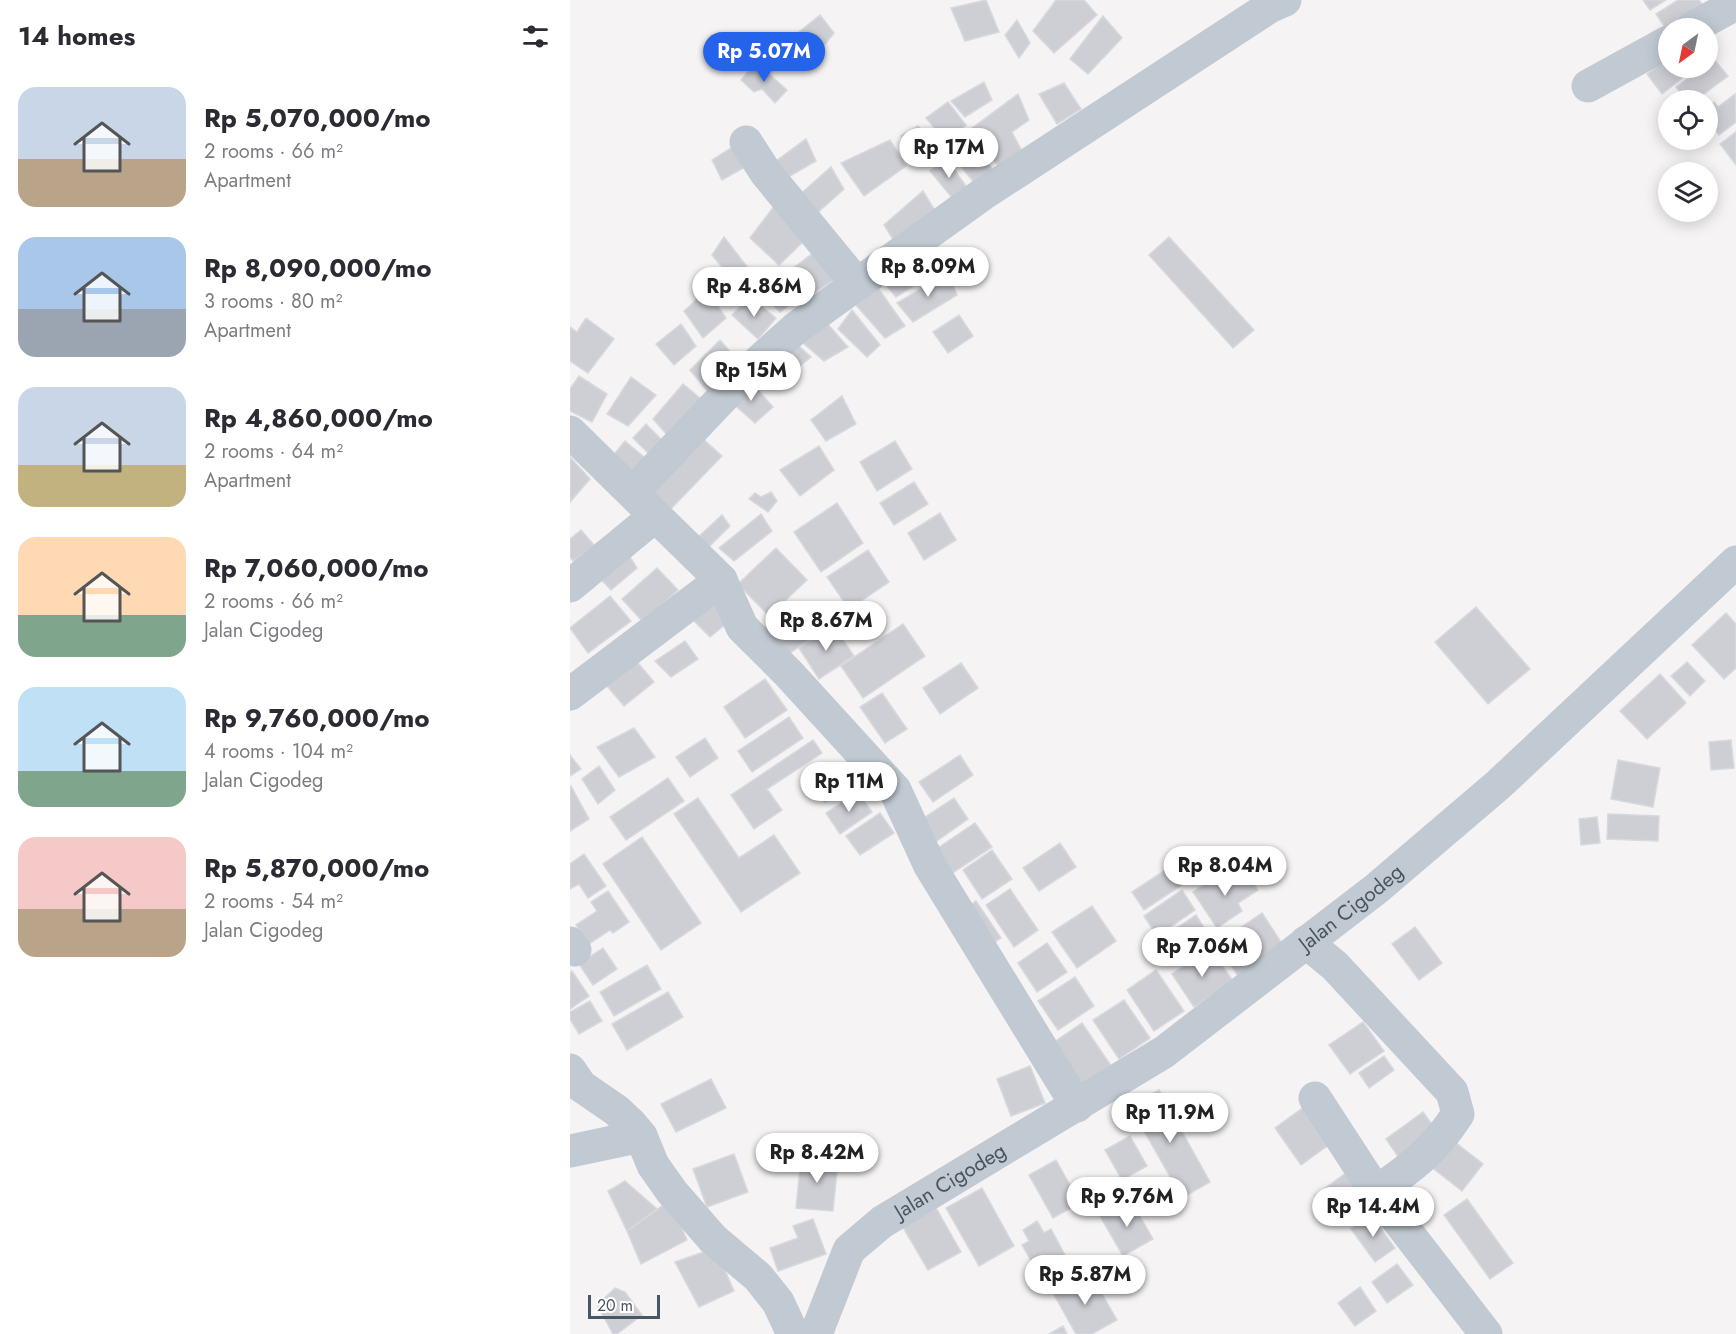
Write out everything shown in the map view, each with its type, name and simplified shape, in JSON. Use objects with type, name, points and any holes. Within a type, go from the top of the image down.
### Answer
[{"type":"street","points":[[633,492],[747,372],[796,328],[983,194],[1271,6],[1285,0]]},
{"type":"street","points":[[1587,86],[1658,47]]},
{"type":"street","points":[[746,142],[766,173],[856,284]]},
{"type":"street","points":[[570,432],[721,580],[742,627],[789,674],[895,790],[930,866],[1077,1106]]},
{"type":"street","points":[[570,586],[655,516]]},
{"type":"street","name":"Jalan Cigodeg","points":[[816,1334],[849,1250],[882,1222],[1164,1052],[1376,889],[1498,785],[1736,562]]},
{"type":"street","points":[[570,694],[721,580]]},
{"type":"street","points":[[1306,942],[1335,966],[1452,1092],[1458,1114],[1442,1139],[1417,1163],[1376,1192]]},
{"type":"street","points":[[570,1070],[581,1086],[616,1110],[641,1136],[653,1165],[672,1192],[713,1239],[758,1276],[778,1302],[793,1334]]},
{"type":"street","points":[[1315,1098],[1376,1192],[1484,1334]]},
{"type":"street","points":[[570,1151],[641,1136]]},
{"type":"building","points":[[986,0],[999,32],[965,41],[951,8]]},
{"type":"building","points":[[1056,0],[1084,0],[1097,15],[1054,53],[1033,31]]},
{"type":"building","points":[[1643,0],[1666,0],[1650,10]]},
{"type":"building","points":[[1678,0],[1699,0],[1706,10],[1692,18],[1659,18],[1656,14]]},
{"type":"building","points":[[820,15],[834,33],[820,51],[799,32]]},
{"type":"building","points":[[1103,16],[1122,38],[1088,74],[1070,59]]},
{"type":"building","points":[[1017,20],[1030,43],[1019,58],[1005,35]]},
{"type":"building","points":[[756,62],[787,90],[775,103],[762,89],[754,92],[741,80]]},
{"type":"building","points":[[1718,64],[1728,76],[1709,90],[1678,90],[1676,87],[1688,78],[1718,78]]},
{"type":"building","points":[[1658,66],[1658,78],[1683,78],[1667,90],[1659,90],[1647,74]]},
{"type":"building","points":[[984,82],[992,100],[965,117],[951,101]]},
{"type":"building","points":[[1064,83],[1081,109],[1057,124],[1039,94]]},
{"type":"building","points":[[1018,94],[1029,120],[1012,132],[1025,157],[1001,170],[971,129]]},
{"type":"building","points":[[1735,94],[1736,122],[1719,135],[1718,134],[1718,107]]},
{"type":"building","points":[[948,102],[966,125],[945,141],[926,118]]},
{"type":"building","points":[[918,126],[935,150],[922,158],[901,136]]},
{"type":"building","points":[[1736,132],[1736,165],[1720,144]]},
{"type":"building","points":[[967,135],[995,173],[977,186],[949,152]]},
{"type":"building","points":[[806,139],[816,161],[783,180],[772,164]]},
{"type":"building","points":[[890,140],[906,166],[864,196],[841,163]]},
{"type":"building","points":[[734,146],[747,166],[722,180],[712,160]]},
{"type":"building","points":[[947,159],[968,189],[953,199],[930,171]]},
{"type":"building","points":[[831,167],[844,189],[814,216],[798,196]]},
{"type":"building","points":[[923,191],[937,214],[894,241],[884,225]]},
{"type":"building","points":[[775,205],[806,239],[779,265],[750,238]]},
{"type":"building","points":[[724,237],[759,282],[736,302],[714,285],[726,272],[712,255]]},
{"type":"building","points":[[1169,237],[1254,330],[1233,348],[1149,255]]},
{"type":"building","points":[[817,250],[837,278],[808,297],[791,270]]},
{"type":"building","points":[[898,261],[915,285],[896,297],[877,275]]},
{"type":"building","points":[[948,273],[957,295],[913,322],[897,303]]},
{"type":"building","points":[[784,277],[800,297],[780,312],[763,295]]},
{"type":"building","points":[[878,288],[905,326],[885,338],[856,305]]},
{"type":"building","points":[[707,290],[726,318],[703,338],[684,311]]},
{"type":"building","points":[[750,297],[776,318],[758,339],[732,315]]},
{"type":"building","points":[[852,310],[880,345],[867,357],[838,329]]},
{"type":"building","points":[[959,315],[973,336],[948,353],[933,332]]},
{"type":"building","points":[[586,318],[614,339],[588,373],[570,361],[570,327],[577,332]]},
{"type":"building","points":[[826,322],[848,347],[824,361],[801,341]]},
{"type":"building","points":[[681,324],[696,346],[674,365],[656,344]]},
{"type":"building","points":[[720,340],[741,364],[708,392],[690,370]]},
{"type":"building","points":[[792,340],[811,357],[770,390],[753,372]]},
{"type":"building","points":[[579,376],[607,394],[592,422],[570,411],[570,389]]},
{"type":"building","points":[[631,377],[656,395],[628,426],[607,414]]},
{"type":"building","points":[[750,381],[773,407],[755,423],[729,400]]},
{"type":"building","points":[[683,384],[705,402],[669,437],[653,419]]},
{"type":"building","points":[[842,396],[856,424],[826,441],[811,420]]},
{"type":"building","points":[[646,424],[665,443],[653,458],[633,438]]},
{"type":"building","points":[[701,437],[722,456],[664,516],[643,496]]},
{"type":"building","points":[[625,441],[650,462],[634,482],[610,459]]},
{"type":"building","points":[[895,441],[912,469],[877,491],[860,462]]},
{"type":"building","points":[[819,446],[834,470],[800,496],[780,470]]},
{"type":"building","points":[[570,457],[590,479],[570,502]]},
{"type":"building","points":[[914,482],[928,504],[894,525],[880,503]]},
{"type":"building","points":[[771,492],[777,501],[768,512],[749,499],[755,493],[761,497]]},
{"type":"building","points":[[837,503],[863,543],[821,572],[794,532]]},
{"type":"building","points":[[940,513],[956,540],[924,560],[908,533]]},
{"type":"building","points":[[761,514],[772,531],[734,561],[719,548]]},
{"type":"building","points":[[722,515],[730,526],[709,547],[693,542]]},
{"type":"building","points":[[581,530],[595,546],[573,561],[570,557],[570,539]]},
{"type":"building","points":[[776,548],[807,580],[769,616],[738,584]]},
{"type":"building","points":[[625,549],[637,568],[611,590],[596,574]]},
{"type":"building","points":[[868,550],[889,582],[849,609],[827,577]]},
{"type":"building","points":[[657,568],[678,590],[643,622],[622,599]]},
{"type":"building","points":[[711,594],[732,619],[710,637],[687,614]]},
{"type":"building","points":[[610,596],[631,621],[588,653],[570,628]]},
{"type":"building","points":[[1476,607],[1530,669],[1488,704],[1435,642]]},
{"type":"building","points":[[793,609],[812,638],[781,659],[762,631]]},
{"type":"building","points":[[1726,613],[1736,624],[1736,668],[1724,679],[1692,645]]},
{"type":"building","points":[[903,624],[925,656],[863,698],[841,666]]},
{"type":"building","points":[[833,625],[854,656],[819,679],[799,648]]},
{"type":"building","points":[[685,641],[698,659],[671,677],[655,661]]},
{"type":"building","points":[[632,656],[654,682],[624,706],[602,680]]},
{"type":"building","points":[[1687,662],[1705,681],[1690,696],[1671,676]]},
{"type":"building","points":[[961,663],[978,688],[940,714],[923,688]]},
{"type":"building","points":[[1660,674],[1686,703],[1647,739],[1620,711]]},
{"type":"building","points":[[765,679],[787,710],[745,738],[724,707]]},
{"type":"building","points":[[882,693],[907,729],[885,743],[860,707]]},
{"type":"building","points":[[789,717],[803,738],[752,772],[738,751]]},
{"type":"building","points":[[634,728],[655,757],[619,777],[597,747]]},
{"type":"building","points":[[705,738],[718,758],[690,777],[676,757]]},
{"type":"building","points":[[813,740],[822,753],[767,789],[782,810],[754,829],[731,795]]},
{"type":"building","points":[[1731,740],[1734,768],[1711,770],[1709,742]]},
{"type":"building","points":[[570,755],[581,769],[570,776]]},
{"type":"building","points":[[960,755],[973,775],[933,802],[919,782]]},
{"type":"building","points":[[1618,760],[1660,768],[1653,807],[1611,799]]},
{"type":"building","points":[[599,766],[615,790],[598,804],[582,779]]},
{"type":"building","points":[[837,766],[850,785],[825,802],[812,783]]},
{"type":"building","points":[[668,778],[684,801],[626,840],[610,817]]},
{"type":"building","points":[[570,787],[589,819],[570,831]]},
{"type":"building","points":[[858,792],[872,812],[840,834],[826,813]]},
{"type":"building","points":[[698,798],[739,858],[774,835],[800,873],[741,912],[674,814]]},
{"type":"building","points":[[954,798],[968,819],[934,843],[919,821]]},
{"type":"building","points":[[880,813],[894,833],[860,855],[846,836]]},
{"type":"building","points":[[1608,814],[1659,816],[1658,841],[1607,839]]},
{"type":"building","points":[[1597,817],[1600,843],[1581,845],[1579,819]]},
{"type":"building","points":[[975,823],[992,847],[951,874],[935,850]]},
{"type":"building","points":[[642,837],[701,923],[661,950],[603,864]]},
{"type":"building","points":[[1060,843],[1076,867],[1039,891],[1023,868]]},
{"type":"building","points":[[992,850],[1012,879],[982,899],[963,870]]},
{"type":"building","points":[[584,854],[606,886],[588,898],[579,884],[570,889],[570,864]]},
{"type":"building","points":[[1179,861],[1191,879],[1144,910],[1132,892]]},
{"type":"building","points":[[1245,872],[1258,890],[1238,903],[1242,911],[1217,928],[1193,892],[1218,875],[1225,885]]},
{"type":"building","points":[[1010,889],[1038,930],[1014,947],[986,905]]},
{"type":"building","points":[[1182,890],[1195,910],[1157,936],[1144,916]]},
{"type":"building","points":[[608,891],[629,922],[613,933],[610,930],[589,944],[576,925],[597,911],[591,902]]},
{"type":"building","points":[[976,901],[1001,938],[985,948],[960,912]]},
{"type":"building","points":[[1092,906],[1116,941],[1077,968],[1052,932]]},
{"type":"building","points":[[1262,913],[1283,945],[1238,976],[1217,944]]},
{"type":"building","points":[[1196,915],[1212,940],[1173,966],[1156,942]]},
{"type":"building","points":[[1415,927],[1442,963],[1419,980],[1392,944]]},
{"type":"building","points":[[1047,943],[1067,972],[1037,992],[1018,963]]},
{"type":"building","points":[[603,948],[617,969],[593,985],[579,964]]},
{"type":"building","points":[[1210,948],[1233,981],[1194,1007],[1172,974]]},
{"type":"building","points":[[647,965],[661,989],[614,1016],[600,992]]},
{"type":"building","points":[[1156,970],[1184,1011],[1154,1031],[1127,990]]},
{"type":"building","points":[[572,971],[589,996],[570,1009],[570,973]]},
{"type":"building","points":[[1075,977],[1094,1006],[1058,1030],[1038,1001]]},
{"type":"building","points":[[668,992],[683,1017],[627,1050],[612,1024]]},
{"type":"building","points":[[1124,1000],[1150,1038],[1119,1059],[1093,1020]]},
{"type":"building","points":[[590,1001],[602,1021],[579,1034],[570,1019],[570,1012]]},
{"type":"building","points":[[1363,1022],[1384,1051],[1350,1074],[1329,1045]]},
{"type":"building","points":[[1082,1023],[1112,1067],[1076,1091],[1047,1047]]},
{"type":"building","points":[[1384,1056],[1394,1070],[1369,1088],[1359,1073]]},
{"type":"building","points":[[1030,1066],[1045,1103],[1011,1116],[997,1079]]},
{"type":"building","points":[[711,1079],[726,1108],[676,1132],[661,1104]]},
{"type":"building","points":[[1159,1090],[1210,1182],[1182,1198],[1130,1106]]},
{"type":"building","points":[[1304,1107],[1330,1144],[1301,1165],[1275,1128]]},
{"type":"building","points":[[1423,1112],[1439,1134],[1401,1161],[1386,1139]]},
{"type":"building","points":[[1130,1136],[1147,1166],[1122,1180],[1105,1150]]},
{"type":"building","points":[[1451,1139],[1483,1164],[1462,1191],[1430,1166]]},
{"type":"building","points":[[734,1154],[748,1192],[707,1207],[693,1169]]},
{"type":"building","points":[[801,1158],[838,1161],[833,1211],[796,1208]]},
{"type":"building","points":[[1056,1160],[1080,1203],[1053,1218],[1029,1175]]},
{"type":"building","points":[[1347,1172],[1367,1199],[1334,1222],[1315,1196]]},
{"type":"building","points":[[625,1181],[657,1209],[627,1231],[608,1191]]},
{"type":"building","points":[[982,1188],[1014,1246],[979,1266],[946,1208]]},
{"type":"building","points":[[1130,1199],[1153,1239],[1123,1256],[1100,1216]]},
{"type":"building","points":[[1467,1199],[1513,1263],[1490,1279],[1444,1215]]},
{"type":"building","points":[[669,1201],[687,1240],[641,1264],[627,1231]]},
{"type":"building","points":[[935,1206],[961,1252],[928,1270],[901,1224]]},
{"type":"building","points":[[1371,1215],[1395,1248],[1375,1262],[1351,1229]]},
{"type":"building","points":[[813,1219],[826,1254],[778,1271],[770,1248],[798,1238],[793,1226]]},
{"type":"building","points":[[1037,1221],[1044,1233],[1051,1229],[1065,1255],[1037,1271],[1022,1245],[1029,1241],[1023,1230]]},
{"type":"building","points":[[715,1248],[734,1291],[699,1307],[675,1262]]},
{"type":"building","points":[[1397,1264],[1413,1285],[1387,1303],[1372,1282]]},
{"type":"building","points":[[1090,1273],[1117,1320],[1092,1334],[1076,1334],[1053,1293]]},
{"type":"building","points":[[1360,1287],[1376,1311],[1355,1326],[1338,1303]]},
{"type":"building","points":[[615,1288],[625,1292],[642,1315],[617,1334],[613,1334],[597,1305]]},
{"type":"building","points":[[1063,1326],[1067,1334],[1049,1334]]}]
